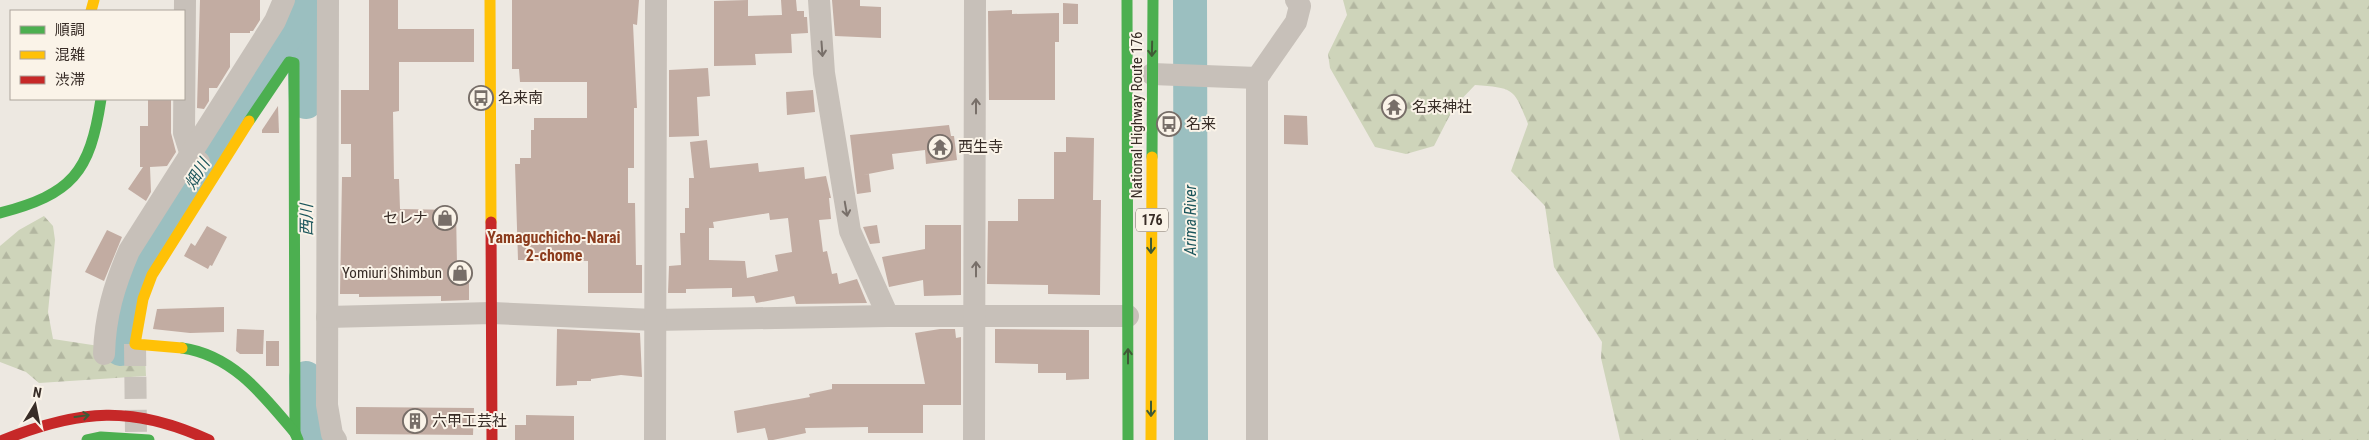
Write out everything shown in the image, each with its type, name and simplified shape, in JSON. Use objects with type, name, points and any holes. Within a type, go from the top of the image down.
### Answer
[{"type":"main road","points":[[490,0],[492,440]]},
{"type":"main road","name":"National Highway Route 176","points":[[1127,0],[1128,440]]},
{"type":"main road","name":"National Highway Route 176","points":[[1151,440],[1161,74],[1153,0]]},
{"type":"main road","points":[[289,62],[294,64],[296,436],[247,377],[224,360],[187,348],[135,344],[143,299],[152,275],[203,164],[289,62]]},
{"type":"main road","points":[[0,213],[39,203],[68,186],[81,168],[97,132],[101,100]]},
{"type":"main road","points":[[2,440],[29,428],[73,417],[109,413],[147,417],[190,430],[209,440]]},
{"type":"main road","points":[[87,440],[101,437],[149,440]]},
{"type":"street","points":[[104,354],[108,309],[114,285],[129,251],[203,164],[284,0]]},
{"type":"street","points":[[328,0],[327,405],[332,434],[336,440]]},
{"type":"street","points":[[655,440],[656,0]]},
{"type":"street","points":[[819,0],[824,73],[850,231],[888,316]]},
{"type":"street","points":[[974,440],[976,0]]},
{"type":"street","points":[[1257,440],[1257,78],[1296,22],[1300,6],[1296,0]]},
{"type":"street","points":[[1161,74],[1257,78]]},
{"type":"street","points":[[184,100],[184,133],[203,164]]},
{"type":"street","points":[[327,317],[492,313],[654,320],[888,316],[1128,316]]},
{"type":"green space","points":[[1343,0],[2369,0],[2369,440],[1620,440],[1601,358],[1602,342],[1554,267],[1545,206],[1511,171],[1528,124],[1519,103],[1511,92],[1505,89],[1475,85],[1454,107],[1434,146],[1406,154],[1375,147],[1330,68],[1328,54],[1347,15]]},
{"type":"green space","points":[[44,216],[53,226],[55,240],[48,312],[53,339],[145,353],[146,376],[39,383],[26,372],[0,362],[0,246],[19,230]]},
{"type":"building","points":[[200,0],[260,0],[260,20],[253,31],[250,31],[250,33],[230,33],[230,67],[217,88],[209,88],[209,101],[204,109],[197,108]]},
{"type":"building","points":[[369,0],[398,0],[398,29],[474,29],[474,62],[399,62],[399,111],[393,112],[394,179],[399,179],[400,209],[456,210],[457,265],[469,265],[469,300],[441,301],[441,296],[359,297],[359,294],[340,294],[342,177],[351,177],[351,144],[341,144],[341,90],[369,90]]},
{"type":"building","points":[[512,0],[639,0],[637,25],[633,24],[637,108],[634,108],[634,168],[628,168],[628,203],[635,203],[636,265],[642,265],[642,293],[588,293],[588,261],[518,260],[515,164],[520,164],[520,158],[531,158],[531,130],[534,130],[534,118],[587,118],[587,82],[520,82],[519,69],[512,69]]},
{"type":"building","points":[[748,0],[748,16],[782,15],[781,0],[796,0],[797,11],[804,11],[804,17],[807,17],[808,33],[791,34],[792,53],[755,54],[756,65],[714,66],[714,1]]},
{"type":"building","points":[[832,0],[860,0],[860,6],[881,7],[881,38],[835,36]]},
{"type":"building","points":[[1063,3],[1078,4],[1078,24],[1063,24]]},
{"type":"building","points":[[1012,10],[1012,14],[1059,13],[1059,42],[1055,42],[1055,100],[989,100],[988,11]]},
{"type":"building","points":[[708,68],[710,96],[697,97],[699,136],[669,137],[669,70]]},
{"type":"building","points":[[813,90],[815,112],[787,115],[786,92]]},
{"type":"building","points":[[148,100],[171,100],[171,133],[176,152],[167,166],[150,167],[151,192],[146,201],[128,189],[143,167],[140,167],[140,126],[148,126]]},
{"type":"building","points":[[278,106],[279,133],[262,133],[262,130]]},
{"type":"building","points":[[1284,115],[1307,116],[1308,145],[1284,144]]},
{"type":"building","points":[[949,125],[951,136],[954,136],[957,160],[926,164],[925,150],[892,154],[894,169],[863,175],[869,174],[871,192],[857,194],[850,135]]},
{"type":"building","points":[[1066,137],[1094,138],[1093,200],[1101,200],[1100,295],[1048,294],[1048,285],[987,284],[988,221],[1018,221],[1018,199],[1054,199],[1054,152],[1066,152]]},
{"type":"building","points":[[707,140],[710,168],[758,163],[759,172],[804,167],[805,179],[826,176],[831,198],[829,198],[831,219],[819,220],[823,252],[827,251],[832,274],[837,273],[839,284],[857,279],[867,303],[796,304],[794,296],[756,303],[754,296],[732,297],[732,288],[686,289],[686,293],[668,293],[669,266],[681,265],[680,233],[685,233],[685,208],[689,208],[689,178],[694,178],[690,142]],"holes":[[[769,213],[770,220],[788,218],[792,252],[775,255],[778,271],[747,278],[745,261],[709,260],[709,228],[714,228],[713,222]]]},
{"type":"building","points":[[877,225],[880,243],[870,244],[863,227]]},
{"type":"building","points":[[925,225],[961,225],[961,295],[924,296],[923,280],[889,287],[882,257],[925,249]]},
{"type":"building","points":[[207,226],[227,237],[212,266],[210,265],[208,269],[184,256],[191,243],[195,246]]},
{"type":"building","points":[[107,230],[122,237],[104,281],[85,272]]},
{"type":"building","points":[[224,307],[224,332],[190,333],[153,329],[157,309]]},
{"type":"building","points":[[237,329],[264,330],[263,354],[240,354],[236,351]]},
{"type":"building","points":[[557,329],[640,333],[642,377],[621,375],[591,379],[591,381],[577,381],[577,385],[556,386]]},
{"type":"building","points":[[955,329],[956,338],[961,337],[961,405],[923,405],[923,433],[868,433],[868,427],[805,428],[806,433],[768,440],[765,428],[737,433],[734,411],[810,397],[809,394],[832,389],[832,384],[925,384],[915,333]]},
{"type":"building","points":[[995,329],[1089,330],[1089,379],[1066,380],[1066,373],[1038,373],[1038,364],[995,363]]},
{"type":"building","points":[[266,341],[279,341],[279,366],[266,366]]},
{"type":"building","name":"六甲工芸社","points":[[356,407],[474,408],[473,435],[356,434]]},
{"type":"building","points":[[526,415],[574,416],[574,440],[515,440],[515,425],[526,425]]},
{"type":"waterway","name":"西川","points":[[302,0],[306,102]]},
{"type":"waterway","name":"Arima River","points":[[1190,0],[1191,440]]},
{"type":"waterway","name":"畑川","points":[[121,349],[131,288],[143,263],[226,125],[302,12]]},
{"type":"waterway","name":"西川","points":[[306,378],[307,420],[314,440]]},
{"type":"tunnel","points":[[135,344],[136,433]]},
{"type":"traffic: fast","points":[[1127,0],[1128,440]]},
{"type":"traffic: fast","points":[[1152,157],[1153,0]]},
{"type":"traffic: fast","points":[[249,121],[289,62],[294,63],[295,433]]},
{"type":"traffic: fast","points":[[0,213],[45,198],[61,188],[73,177],[83,163],[91,145],[101,100]]},
{"type":"traffic: fast","points":[[182,348],[200,352],[217,359],[246,379],[295,433],[298,440]]},
{"type":"traffic: fast","points":[[87,440],[101,437],[149,440]]},
{"type":"traffic: slow","points":[[91,10],[94,0]]},
{"type":"traffic: slow","points":[[490,0],[491,222]]},
{"type":"traffic: slow","points":[[182,348],[135,344],[143,299],[152,275],[249,121]]},
{"type":"traffic: slow","points":[[1151,440],[1152,157]]},
{"type":"traffic: jam","points":[[491,222],[492,440]]},
{"type":"traffic: jam","points":[[3,440],[57,422],[106,415],[131,416],[156,421],[209,440]]},
{"type":"place","name":"名来南","points":[[481,98]]},
{"type":"place","name":"名来神社","points":[[1394,107]]},
{"type":"place","name":"名来","points":[[1169,124]]},
{"type":"place","name":"西生寺","points":[[940,147]]},
{"type":"place","name":"セレナ","points":[[445,218]]},
{"type":"place","name":"Yomiuri Shimbun","points":[[460,273]]},
{"type":"place","name":"六甲工芸社","points":[[415,421]]},
{"type":"district","name":"Yamaguchicho-Narai 2-chome","points":[[554,246]]}]
